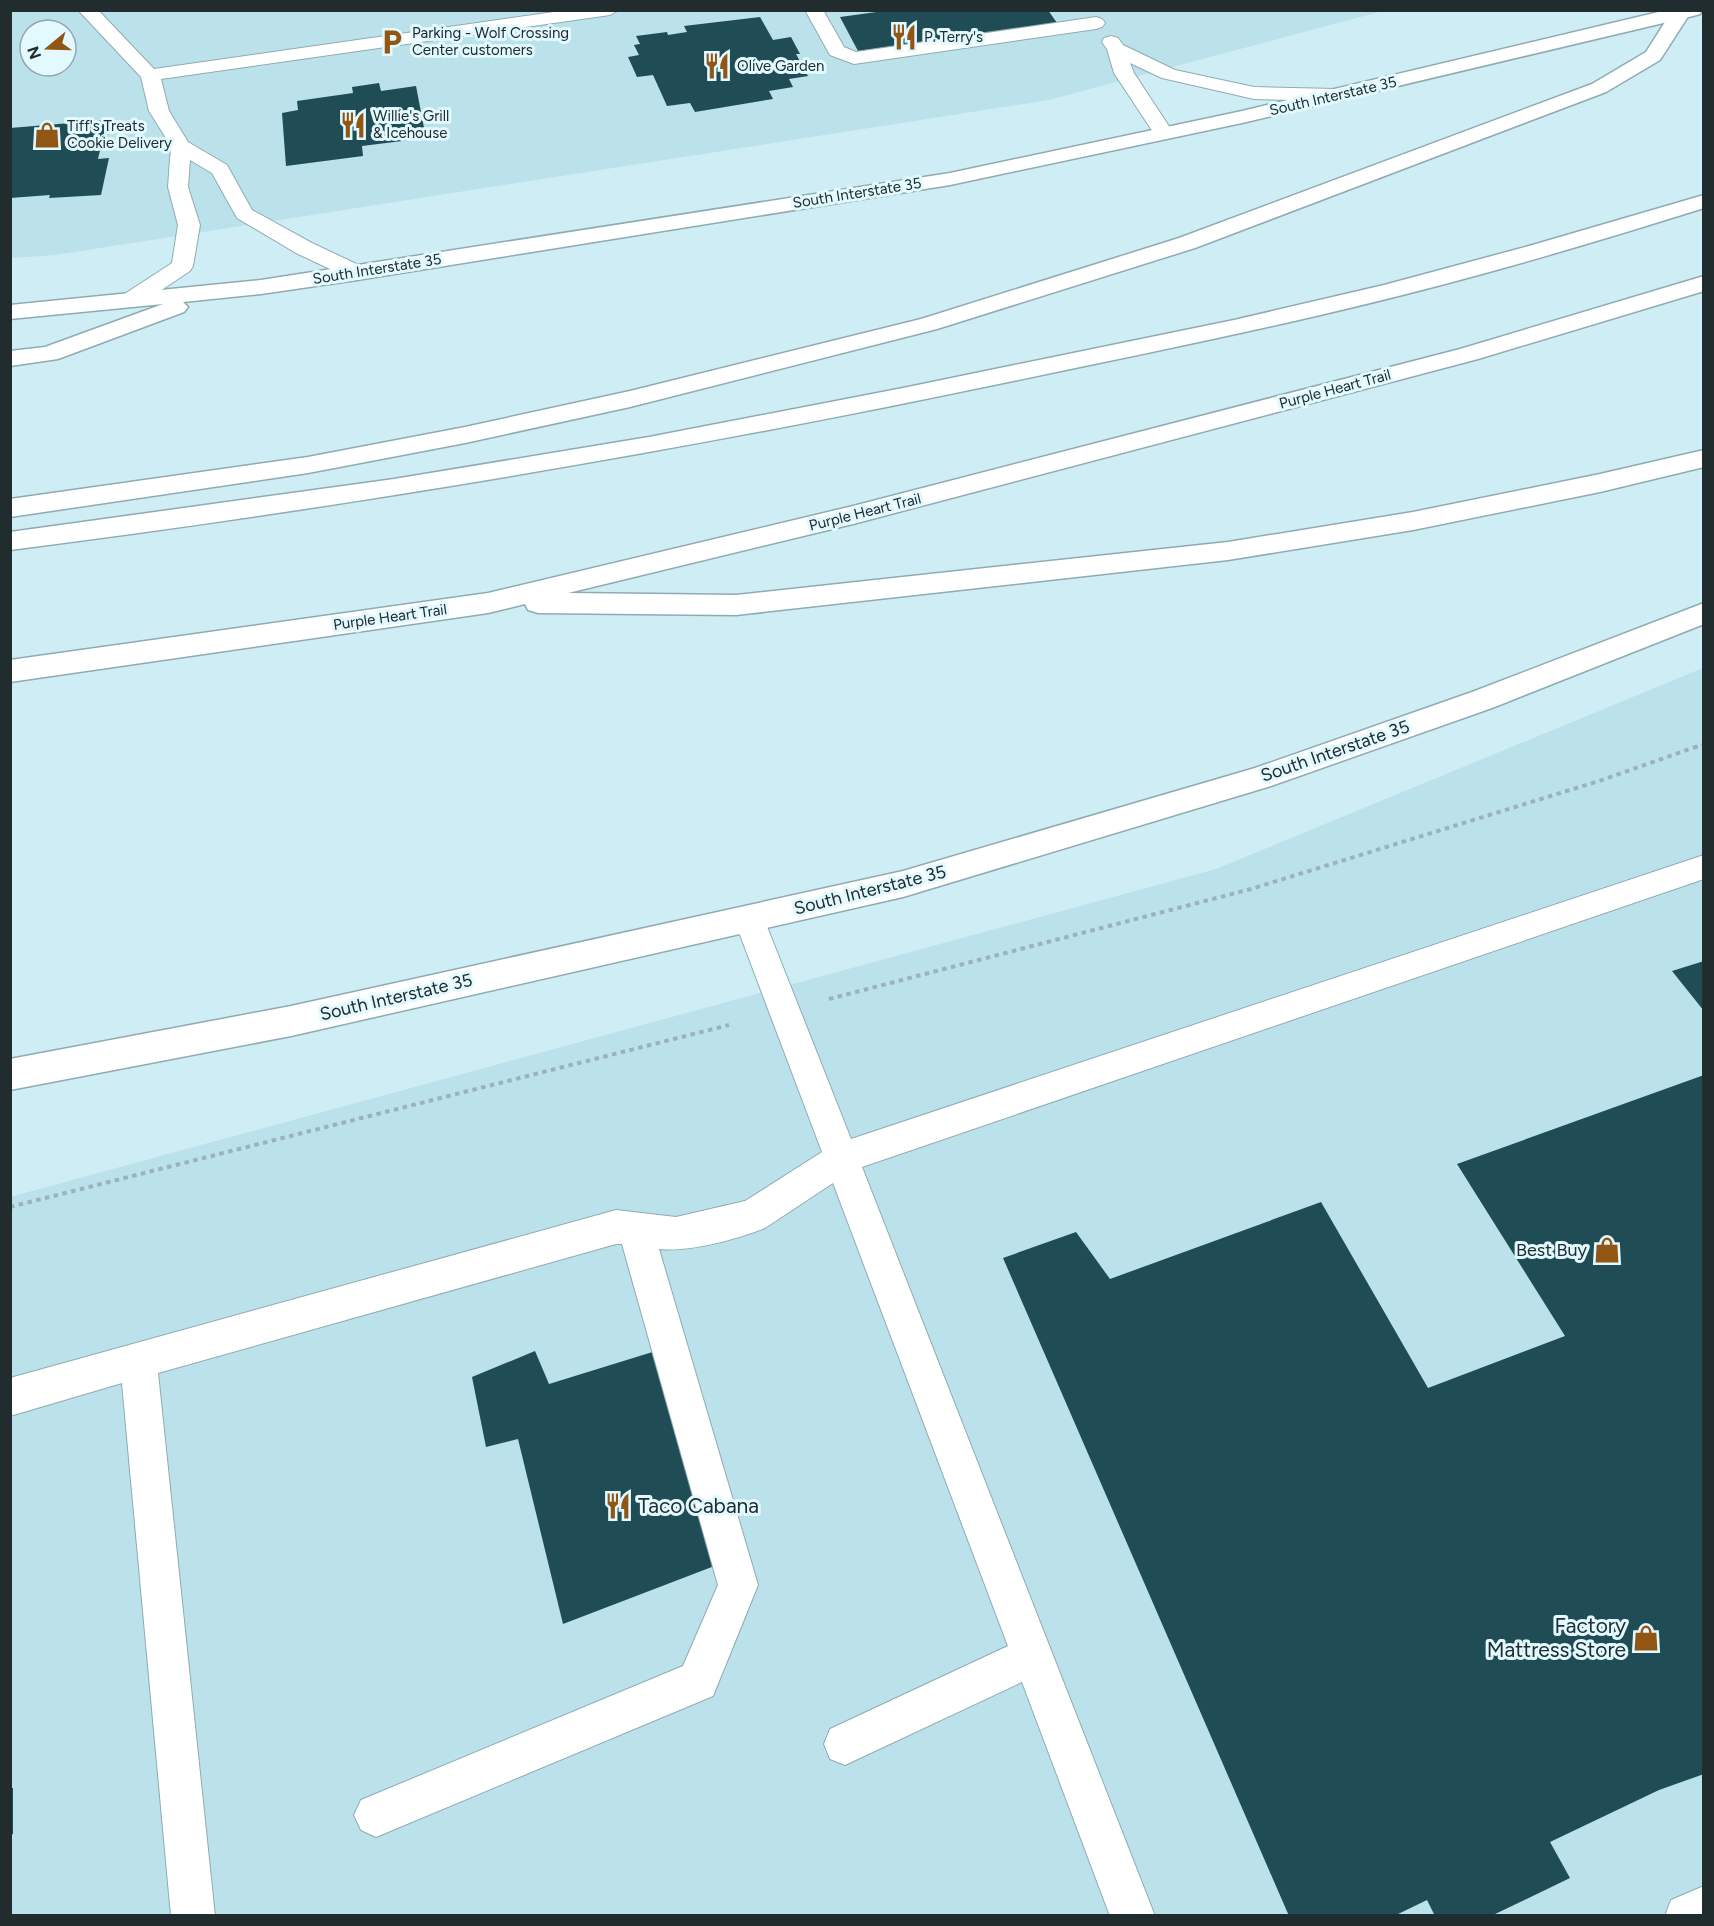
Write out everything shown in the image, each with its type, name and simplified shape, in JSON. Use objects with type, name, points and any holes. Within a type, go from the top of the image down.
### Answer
[{"type":"main road","name":"South Interstate 35","points":[[10,312],[220,291],[357,273],[950,179],[1164,134],[1686,13]]},
{"type":"main road","points":[[10,508],[308,465],[465,435],[630,399],[928,324],[1187,243],[1599,88],[1653,56],[1686,13]]},
{"type":"main road","points":[[10,541],[167,522],[589,456],[860,406],[1233,327],[1424,282],[1622,227],[1704,201]]},
{"type":"main road","name":"Purple Heart Trail","points":[[10,671],[488,603],[853,515],[1469,354],[1704,282]]},
{"type":"main road","points":[[10,359],[49,354],[220,291]]},
{"type":"main road","points":[[488,603],[736,605],[1228,551],[1413,521],[1600,483],[1704,458]]},
{"type":"main road","name":"South Interstate 35","points":[[10,1075],[291,1021],[903,884],[1260,778],[1482,700],[1704,613]]},
{"type":"lane","points":[[87,10],[150,75],[159,111],[181,146],[220,169],[244,214],[304,248],[357,273]]},
{"type":"lane","points":[[150,75],[610,10]]},
{"type":"lane","points":[[814,10],[837,51],[854,58],[1096,16],[1116,49],[1124,73],[1164,134]]},
{"type":"lane","points":[[1116,49],[1169,74],[1254,93],[1336,95]]},
{"type":"lane","points":[[131,300],[182,267],[189,225],[178,188],[181,146]]},
{"type":"lane","points":[[10,1397],[616,1227],[676,1234],[753,1216],[842,1158],[1704,867]]},
{"type":"lane","points":[[749,919],[1133,1916]]},
{"type":"lane","points":[[376,1815],[698,1682],[738,1585],[636,1230]]},
{"type":"lane","points":[[138,1360],[193,1916]]},
{"type":"lane","points":[[845,1744],[1034,1655]]},
{"type":"lane","points":[[1687,1916],[1704,1908]]},
{"type":"path","points":[[823,1000],[1251,888],[1599,782],[1704,744]]},
{"type":"path","points":[[10,1207],[729,1025]]},
{"type":"shaded area","points":[[11,11],[1383,11],[1049,100],[55,255],[11,258]]},
{"type":"shaded area","points":[[1703,668],[1703,1915],[11,1915],[10,1197],[1216,869]]},
{"type":"building","name":"P. Terry's","points":[[891,10],[1048,10],[1057,23],[858,51],[840,17]]},
{"type":"building","name":"Olive Garden","points":[[760,17],[773,40],[791,37],[800,54],[796,54],[808,76],[789,79],[793,87],[769,91],[773,99],[695,112],[690,103],[667,106],[653,75],[637,77],[628,57],[639,55],[634,45],[640,44],[636,36],[667,32],[668,35],[687,32],[684,26]]},
{"type":"building","name":"Willie's Grill & Icehouse","points":[[379,83],[381,91],[416,86],[426,138],[362,146],[363,156],[286,166],[282,113],[298,110],[297,101],[353,93],[352,87]]},
{"type":"building","points":[[107,120],[98,159],[109,158],[101,195],[10,198],[10,128]]},
{"type":"building","points":[[1704,961],[1704,1011],[1672,971]]},
{"type":"building","points":[[1704,1075],[1704,1774],[1659,1790],[1550,1842],[1570,1878],[1491,1916],[1435,1916],[1427,1900],[1394,1916],[1289,1916],[1003,1258],[1076,1232],[1110,1279],[1321,1202],[1428,1388],[1565,1336],[1457,1164]]},
{"type":"building","name":"Taco Cabana","points":[[659,1350],[717,1565],[563,1624],[518,1439],[486,1447],[472,1377],[535,1351],[549,1384]]},
{"type":"building","points":[[10,1788],[13,1788],[13,1834],[10,1835]]},
{"type":"place","name":"P. Terry's","points":[[904,37]]},
{"type":"place","name":"Parking - Wolf Crossing Center customers","points":[[392,42]]},
{"type":"place","name":"Olive Garden","points":[[717,66]]},
{"type":"place","name":"Willie's Grill & Icehouse","points":[[353,125]]},
{"type":"place","name":"Tiff's Treats Cookie Delivery","points":[[47,135]]},
{"type":"place","name":"Best Buy","points":[[1607,1250]]},
{"type":"place","name":"Taco Cabana","points":[[618,1506]]},
{"type":"place","name":"Factory Mattress Store","points":[[1646,1638]]}]
